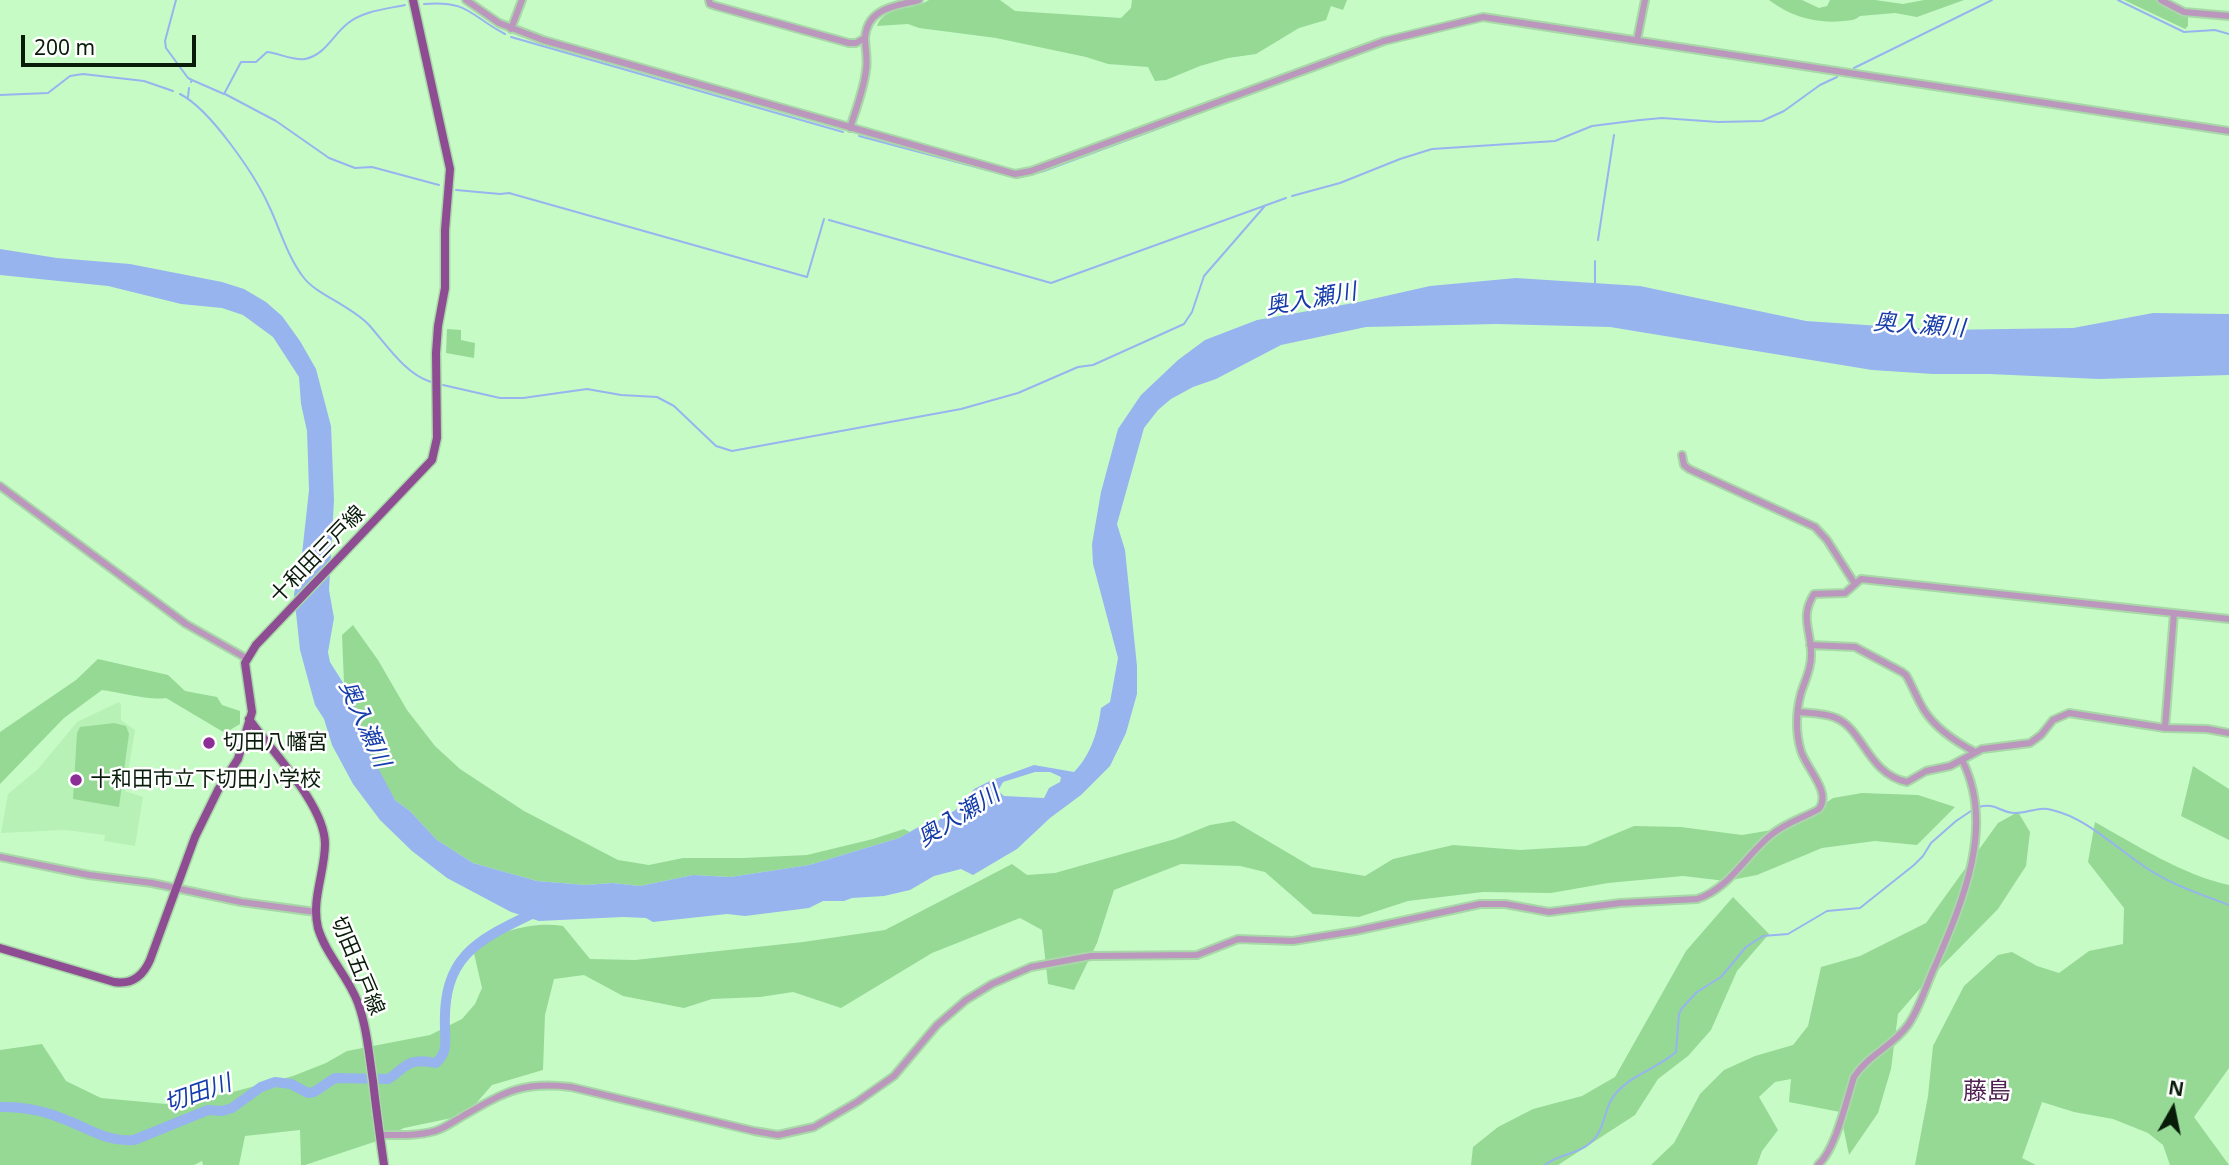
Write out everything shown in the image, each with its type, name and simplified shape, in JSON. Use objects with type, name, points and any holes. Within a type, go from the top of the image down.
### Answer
[{"type":"main road","name":"十和田三戸線","points":[[246,658],[424,470],[432,460],[436,446],[436,353],[445,288],[445,230],[450,169],[412,0]]},
{"type":"main road","points":[[0,947],[114,982],[129,982],[147,968],[202,822],[238,759],[252,712],[245,676],[246,658]]},
{"type":"main road","name":"切田五戸線","points":[[249,719],[306,794],[322,823],[325,847],[316,912],[322,938],[357,999],[368,1045],[384,1165]]},
{"type":"street","points":[[466,0],[499,23],[543,40],[1003,171],[1021,173],[1384,41],[1477,17],[2229,131]]},
{"type":"street","points":[[511,29],[522,0]]},
{"type":"street","points":[[709,0],[710,4],[716,6],[849,43],[865,38]]},
{"type":"street","points":[[850,128],[865,79],[865,38],[873,18],[886,7],[919,0]]},
{"type":"street","points":[[1637,40],[1645,0]]},
{"type":"street","points":[[2161,0],[2184,12],[2229,16]]},
{"type":"street","points":[[1682,454],[1684,465],[1689,469],[1815,527],[1827,540],[1854,584]]},
{"type":"street","points":[[0,486],[186,624],[246,658]]},
{"type":"street","points":[[380,1135],[436,1131],[515,1089],[547,1084],[579,1089],[754,1131],[778,1135],[792,1133],[814,1127],[880,1088],[894,1076],[937,1025],[965,1000],[992,984],[1031,967],[1091,956],[1197,955],[1238,939],[1293,941],[1355,931],[1480,904],[1505,904],[1549,912],[1707,896],[1721,887],[1769,836],[1819,809],[1823,804],[1824,798],[1802,756],[1796,725],[1810,668],[1811,645],[1806,617],[1808,603],[1814,594],[1842,594],[1864,579],[2229,619]]},
{"type":"street","points":[[2165,728],[2174,613]]},
{"type":"street","points":[[1811,645],[1855,647],[1902,672],[1933,721],[1955,741],[1975,752]]},
{"type":"street","points":[[1798,712],[1836,718],[1847,725],[1880,768],[1896,780],[1907,782],[1926,771],[1950,766],[1975,752],[2030,743],[2059,715],[2069,713],[2165,728],[2207,729],[2229,733]]},
{"type":"street","points":[[1818,1165],[1832,1142],[1854,1077],[1870,1057],[1893,1040],[1913,1018],[1963,898],[1970,871],[1976,806],[1970,775],[1962,760]]},
{"type":"street","points":[[0,857],[152,883],[175,890],[316,912]]},
{"type":"shaded area","points":[[929,0],[1000,0],[1015,11],[1121,18],[1131,8],[1132,0],[1347,0],[1343,10],[1331,6],[1326,20],[1299,28],[1256,54],[1228,58],[1166,80],[1155,81],[1148,67],[1108,64],[996,38],[919,28],[908,24],[877,26],[881,19],[893,11]]},
{"type":"shaded area","points":[[1769,0],[1802,0],[1819,8],[1827,6],[1830,0],[1875,0],[1903,4],[1924,0],[1964,0],[1917,17],[1895,13],[1860,16],[1834,22],[1795,15]]},
{"type":"shaded area","points":[[2124,0],[2156,0],[2188,17],[2188,26],[2185,29]]},
{"type":"shaded area","points":[[447,329],[461,330],[461,340],[475,343],[474,358],[446,353]]},
{"type":"shaded area","points":[[353,625],[378,660],[407,710],[435,746],[460,769],[524,811],[618,860],[649,865],[683,858],[807,855],[904,829],[910,832],[899,838],[809,865],[730,877],[693,875],[640,886],[537,881],[473,863],[437,840],[410,811],[395,800],[386,786],[367,747],[352,697],[344,683],[342,635]]},
{"type":"shaded area","points":[[98,659],[168,675],[185,691],[217,697],[222,705],[240,711],[240,724],[225,733],[166,698],[102,690],[64,718],[0,784],[0,732],[76,680]]},
{"type":"shaded area","name":"十和田市立下切田小学校","points":[[119,702],[121,720],[135,730],[125,791],[143,797],[135,846],[104,841],[105,835],[65,830],[1,833],[8,794],[38,769],[77,722]]},
{"type":"shaded area","points":[[114,723],[126,726],[129,734],[119,807],[73,799],[77,733],[80,727]]},
{"type":"shaded area","points":[[2193,766],[2229,789],[2229,840],[2181,816]]},
{"type":"shaded area","points":[[1862,793],[1918,795],[1955,807],[1917,845],[1875,841],[1822,848],[1757,875],[1726,881],[1683,876],[1608,883],[1551,893],[1483,892],[1408,901],[1359,917],[1313,914],[1265,872],[1240,866],[1181,864],[1114,890],[1097,943],[1074,990],[1048,984],[1042,930],[1020,918],[932,953],[841,1008],[793,992],[760,997],[712,999],[684,1008],[623,996],[584,975],[554,979],[545,1015],[543,1070],[492,1085],[466,1115],[404,1128],[380,1140],[305,1165],[301,1165],[300,1130],[245,1136],[239,1165],[203,1165],[202,1161],[194,1165],[0,1165],[0,1050],[42,1044],[66,1081],[101,1098],[166,1104],[225,1094],[293,1076],[347,1051],[430,1035],[462,1019],[475,1004],[482,988],[473,949],[493,937],[528,926],[563,926],[590,959],[635,960],[803,942],[885,930],[1012,864],[1027,875],[1055,873],[1175,839],[1210,825],[1234,821],[1312,867],[1365,876],[1393,859],[1453,845],[1520,850],[1586,846],[1634,826],[1681,827],[1742,835],[1790,827],[1833,798]]},
{"type":"shaded area","points":[[2018,812],[2030,832],[2026,866],[1998,909],[1898,1014],[1891,1069],[1878,1113],[1849,1155],[1840,1112],[1789,1102],[1791,1079],[1775,1082],[1759,1097],[1778,1130],[1762,1151],[1757,1165],[1651,1165],[1674,1143],[1700,1094],[1724,1070],[1755,1056],[1793,1045],[1808,1026],[1821,967],[1860,956],[1926,923],[1998,823]]},
{"type":"shaded area","points":[[2095,822],[2178,867],[2229,885],[2229,1068],[2194,1117],[2229,1165],[2170,1165],[2163,1145],[2148,1133],[2113,1119],[2074,1112],[2042,1102],[2022,1158],[2036,1165],[1915,1165],[1928,1096],[1933,1046],[1964,986],[1998,955],[2012,952],[2037,966],[2059,973],[2089,951],[2123,944],[2124,908],[2088,862]]},
{"type":"shaded area","points":[[1733,897],[1769,934],[1737,971],[1711,1030],[1688,1056],[1658,1079],[1635,1115],[1558,1165],[1471,1165],[1473,1147],[1498,1127],[1533,1109],[1582,1096],[1615,1077],[1686,951]]},
{"type":"water","name":"奥入瀬川","points":[[0,249],[57,258],[130,264],[222,282],[244,289],[266,302],[282,316],[316,369],[331,426],[334,500],[329,590],[334,618],[328,652],[330,662],[352,697],[367,747],[395,800],[410,811],[437,840],[473,863],[537,881],[586,885],[613,883],[640,886],[693,875],[730,877],[809,865],[899,838],[922,825],[934,825],[965,802],[974,789],[1034,765],[1074,772],[1093,742],[1101,708],[1110,702],[1118,658],[1093,564],[1092,544],[1101,492],[1118,429],[1141,395],[1178,360],[1205,340],[1257,320],[1430,286],[1516,278],[1640,286],[1806,321],[1940,330],[2073,328],[2153,313],[2229,314],[2229,375],[2099,379],[1872,370],[1610,327],[1497,324],[1366,327],[1281,345],[1171,399],[1144,428],[1117,524],[1125,550],[1137,666],[1137,694],[1126,733],[1110,766],[1081,795],[1050,818],[1017,849],[973,875],[961,869],[934,876],[910,890],[884,896],[823,901],[809,908],[745,916],[727,914],[653,922],[646,918],[623,917],[539,921],[511,912],[447,878],[412,851],[380,820],[353,784],[332,745],[324,719],[315,705],[300,650],[294,594],[302,554],[309,490],[307,431],[299,377],[273,337],[243,315],[222,308],[181,304],[108,286],[0,275]],"holes":[[[1035,772],[1050,772],[1061,777],[1060,782],[1049,788],[1044,798],[1004,796],[998,791],[1003,782]]]},
{"type":"waterway","points":[[176,0],[165,41],[166,48],[191,82]]},
{"type":"waterway","points":[[1854,68],[1992,0]]},
{"type":"waterway","points":[[2118,0],[2184,32],[2215,30],[2229,34]]},
{"type":"waterway","points":[[424,4],[439,3],[460,7],[505,34]]},
{"type":"waterway","points":[[192,80],[224,94],[241,62],[256,62],[267,52],[296,59],[312,57],[360,16],[405,5]]},
{"type":"waterway","points":[[511,37],[843,132]]},
{"type":"waterway","points":[[0,95],[48,93],[70,76],[83,74],[144,81],[173,91]]},
{"type":"waterway","points":[[1292,196],[1340,183],[1432,149],[1555,141],[1592,126],[1662,118],[1718,122],[1762,121],[1784,111],[1820,85],[1837,77]]},
{"type":"waterway","points":[[188,97],[189,88]]},
{"type":"waterway","points":[[180,94],[205,113],[243,161],[304,278],[362,318],[404,365],[431,382]]},
{"type":"waterway","points":[[225,94],[276,121],[329,158],[355,168],[372,167],[439,185]]},
{"type":"waterway","points":[[859,136],[1017,178],[1044,171],[1181,120]]},
{"type":"waterway","points":[[1598,240],[1614,135]]},
{"type":"waterway","points":[[456,190],[509,193],[807,277],[824,219]]},
{"type":"waterway","points":[[829,220],[1051,283],[1286,198]]},
{"type":"waterway","points":[[443,385],[500,398],[523,398],[587,389],[621,395],[657,397],[674,406],[716,446],[732,451],[961,409],[1018,393],[1078,367],[1093,365],[1184,324],[1192,312],[1204,276],[1264,207]]},
{"type":"waterway","points":[[1595,261],[1595,284]]},
{"type":"waterway","points":[[1979,807],[1989,806],[2015,813],[2047,809],[2065,814],[2089,827],[2165,879],[2229,905]]},
{"type":"waterway","points":[[1545,1165],[1589,1144],[1599,1132],[1617,1092],[1630,1080],[1676,1052],[1679,1014],[1682,1008],[1697,992],[1721,977],[1746,947],[1763,936],[1788,934],[1827,911],[1860,908],[1914,865],[1931,843],[1974,809]]},
{"type":"waterway","name":"切田川","points":[[0,1107],[36,1110],[63,1118],[109,1138],[134,1140],[208,1110],[222,1111],[232,1108],[261,1087],[275,1082],[291,1084],[308,1093],[335,1078],[388,1079],[410,1063],[436,1063],[445,1047],[446,1004],[457,966],[481,941],[538,911]]},
{"type":"place","name":"切田八幡宮","points":[[209,743]]},
{"type":"place","name":"十和田市立下切田小学校","points":[[76,780]]},
{"type":"district","name":"藤島","points":[[1987,1092]]}]
